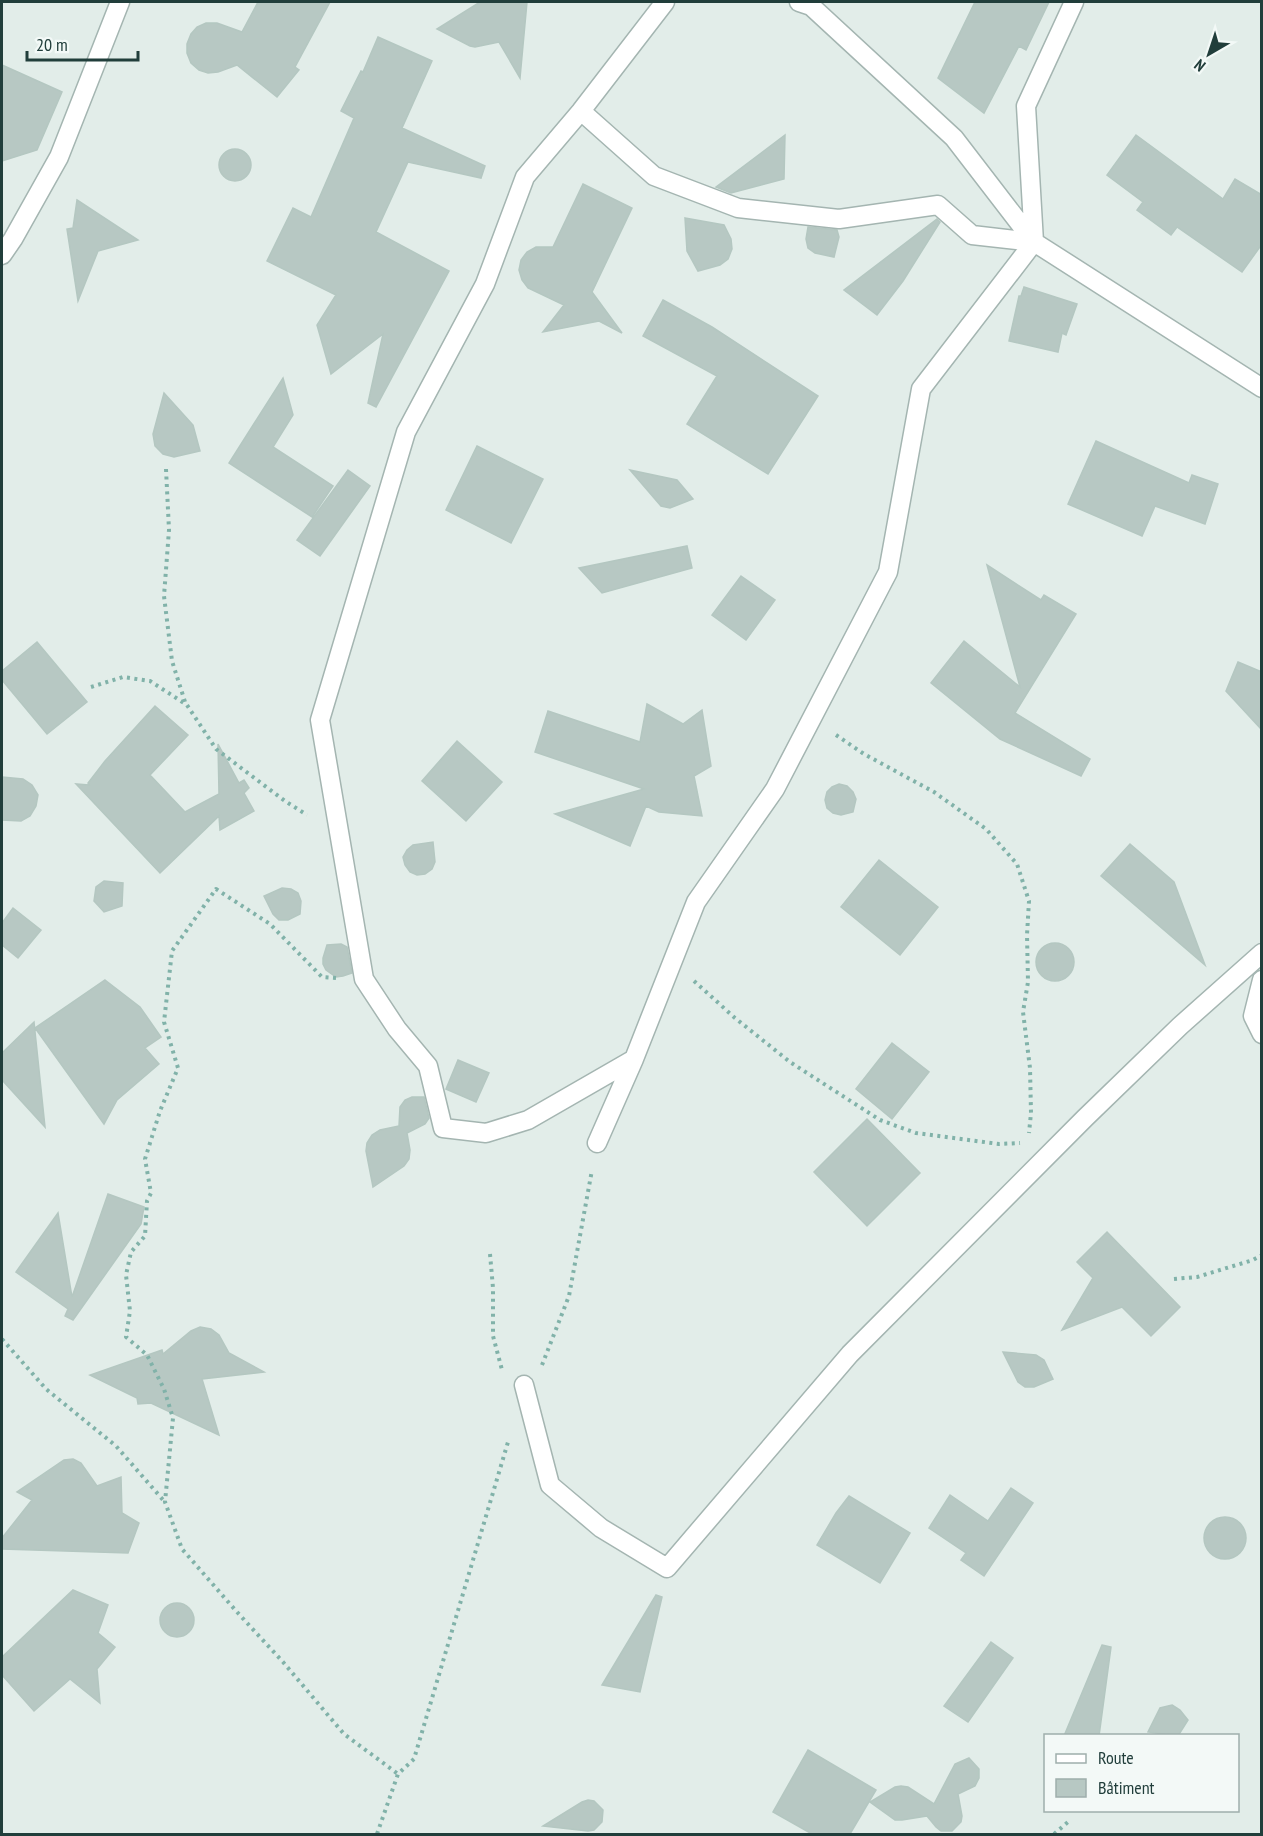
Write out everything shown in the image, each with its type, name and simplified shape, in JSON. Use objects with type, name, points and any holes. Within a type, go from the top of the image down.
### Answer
[{"type":"street","points":[[2,255],[14,239],[59,157],[120,2]]},
{"type":"street","points":[[634,1059],[528,1120],[486,1133],[443,1128],[428,1066],[397,1029],[364,979],[320,720],[406,432],[485,284],[525,177],[581,111],[665,2]]},
{"type":"street","points":[[799,2],[811,6],[954,138],[1034,242],[1262,388]]},
{"type":"street","points":[[597,1143],[634,1059],[696,902],[775,789],[888,572],[921,389],[1034,242],[1026,106],[1074,2]]},
{"type":"street","points":[[581,111],[654,176],[738,208],[839,219],[938,205],[972,235],[1034,242]]},
{"type":"street","points":[[524,1386],[550,1485],[601,1528],[668,1568],[850,1354],[1085,1118],[1180,1026],[1262,953]]},
{"type":"street","points":[[1262,980],[1253,1016],[1262,1034]]},
{"type":"path","points":[[166,469],[169,530],[164,596],[172,661],[187,705],[216,748],[285,801],[340,837]]},
{"type":"path","points":[[91,687],[123,677],[150,681],[187,705]]},
{"type":"path","points":[[671,965],[694,981],[735,1018],[790,1062],[880,1120],[916,1133],[999,1144],[1028,1143],[1031,1113],[1030,1068],[1023,1012],[1028,982],[1029,901],[1017,864],[986,829],[934,792],[864,754],[811,719]]},
{"type":"path","points":[[165,1502],[173,1418],[164,1389],[147,1355],[126,1337],[130,1311],[126,1275],[131,1252],[145,1236],[147,1201],[151,1193],[145,1159],[160,1111],[178,1068],[164,1022],[172,951],[216,889],[270,924],[322,976],[352,980],[364,979]]},
{"type":"path","points":[[524,1386],[543,1364],[569,1296],[597,1143]]},
{"type":"path","points":[[490,1254],[493,1336],[504,1375]]},
{"type":"path","points":[[1174,1279],[1197,1277],[1253,1260],[1262,1255]]},
{"type":"path","points":[[2,1340],[46,1389],[116,1446],[165,1502],[182,1549],[344,1734],[398,1774]]},
{"type":"path","points":[[377,1834],[398,1774],[414,1759],[508,1440]]},
{"type":"path","points":[[1054,1834],[1068,1822]]},
{"type":"building","points":[[258,2],[330,2],[295,67],[299,70],[277,97],[237,65],[208,73],[199,70],[191,63],[187,53],[187,44],[197,27],[206,23],[217,23],[242,32]]},
{"type":"building","points":[[480,2],[527,2],[520,78],[499,42],[470,46],[437,29]]},
{"type":"building","points":[[975,2],[1049,2],[1026,50],[1019,46],[984,113],[938,78]]},
{"type":"building","points":[[378,37],[432,61],[402,128],[485,166],[481,178],[408,162],[376,232],[449,271],[376,407],[368,403],[383,334],[331,374],[317,325],[336,295],[267,261],[293,208],[311,217],[354,118],[341,111],[361,71],[363,72]]},
{"type":"building","points":[[2,65],[62,92],[37,150],[2,161]]},
{"type":"building","points":[[785,135],[784,179],[731,193],[716,187]]},
{"type":"building","points":[[1136,135],[1223,199],[1235,179],[1262,195],[1262,244],[1242,272],[1177,227],[1171,235],[1137,210],[1143,202],[1107,175]]},
{"type":"building","points":[[235,149],[246,154],[251,165],[246,176],[235,181],[224,176],[219,165],[224,154]]},
{"type":"building","points":[[583,184],[632,208],[592,292],[622,333],[599,321],[543,332],[564,305],[528,288],[519,270],[521,260],[527,252],[536,247],[553,247]]},
{"type":"building","points":[[77,200],[138,240],[98,251],[78,301],[67,229],[73,228]]},
{"type":"building","points":[[685,218],[724,225],[731,239],[732,249],[728,259],[720,265],[698,271],[687,251]]},
{"type":"building","points":[[937,219],[940,222],[903,281],[877,315],[844,290]]},
{"type":"building","points":[[808,227],[837,230],[839,237],[834,257],[815,253],[808,248],[806,239]]},
{"type":"building","points":[[1024,287],[1077,304],[1066,335],[1062,333],[1058,352],[1009,341],[1019,296]]},
{"type":"building","points":[[663,300],[712,327],[818,396],[768,474],[687,424],[717,376],[643,336]]},
{"type":"building","points":[[283,378],[293,415],[273,447],[333,486],[312,517],[229,463]]},
{"type":"building","points":[[164,393],[193,425],[200,451],[174,457],[163,454],[155,446],[153,434]]},
{"type":"building","points":[[1096,441],[1189,483],[1192,475],[1218,484],[1205,524],[1155,506],[1142,536],[1068,504]]},
{"type":"building","points":[[477,446],[543,479],[511,543],[446,510]]},
{"type":"building","points":[[348,470],[370,486],[320,556],[297,540]]},
{"type":"building","points":[[630,470],[677,480],[693,499],[670,508],[661,506]]},
{"type":"building","points":[[687,546],[692,568],[602,593],[579,568]]},
{"type":"building","points":[[987,565],[1041,600],[1044,595],[1076,614],[1015,713],[1090,759],[1081,776],[1000,739],[931,683],[964,641],[1020,687]]},
{"type":"building","points":[[741,576],[775,600],[746,640],[712,615]]},
{"type":"building","points":[[37,642],[87,702],[47,734],[2,680],[2,671]]},
{"type":"building","points":[[1238,662],[1262,672],[1262,730],[1226,691]]},
{"type":"building","points":[[647,704],[683,724],[702,710],[711,766],[694,776],[702,816],[659,812],[646,806],[630,846],[555,814],[644,789],[535,752],[548,711],[640,742]]},
{"type":"building","points":[[155,706],[188,735],[150,775],[185,812],[219,794],[218,744],[239,783],[244,780],[249,788],[244,793],[254,811],[220,830],[219,816],[160,873],[76,784],[89,785],[88,783],[105,761]]},
{"type":"building","points":[[457,741],[502,782],[466,821],[422,781]]},
{"type":"building","points":[[2,777],[23,779],[32,785],[38,795],[36,806],[30,816],[21,821],[2,820]]},
{"type":"building","points":[[839,784],[847,786],[853,792],[856,799],[853,812],[841,815],[827,808],[825,800],[827,792]]},
{"type":"building","points":[[433,842],[435,862],[432,869],[425,874],[417,875],[410,872],[403,857],[407,850],[413,845]]},
{"type":"building","points":[[1130,844],[1174,882],[1205,965],[1101,876]]},
{"type":"building","points":[[879,860],[938,907],[900,955],[841,907]]},
{"type":"building","points":[[104,881],[123,883],[122,906],[104,912],[94,901],[96,887]]},
{"type":"building","points":[[282,888],[298,893],[301,901],[300,914],[288,920],[279,920],[273,914],[264,896]]},
{"type":"building","points":[[13,908],[41,930],[18,958],[2,945],[2,923]]},
{"type":"building","points":[[1055,943],[1062,944],[1068,949],[1073,955],[1073,969],[1068,975],[1062,980],[1055,981],[1048,980],[1042,975],[1037,969],[1036,962],[1037,955],[1042,949],[1048,944]]},
{"type":"building","points":[[341,944],[347,947],[352,973],[336,977],[326,970],[323,958],[327,945]]},
{"type":"building","points":[[105,980],[140,1007],[161,1037],[145,1048],[159,1064],[117,1100],[104,1124],[35,1028]]},
{"type":"building","points":[[34,1022],[45,1127],[2,1080],[2,1053]]},
{"type":"building","points":[[892,1043],[929,1072],[892,1119],[856,1089]]},
{"type":"building","points":[[458,1060],[489,1073],[476,1102],[446,1089]]},
{"type":"building","points":[[412,1097],[424,1097],[429,1118],[425,1124],[407,1133],[410,1150],[409,1159],[404,1166],[373,1187],[366,1151],[367,1143],[372,1135],[380,1130],[399,1126],[400,1107],[405,1100]]},
{"type":"building","points":[[867,1119],[920,1173],[867,1226],[814,1172]]},
{"type":"building","points":[[108,1194],[144,1207],[141,1224],[73,1320],[65,1316],[68,1309],[16,1272],[58,1213],[72,1297]]},
{"type":"building","points":[[1107,1232],[1180,1307],[1151,1336],[1122,1307],[1062,1330],[1093,1278],[1077,1262]]},
{"type":"building","points":[[200,1327],[211,1329],[219,1335],[229,1353],[264,1372],[202,1379],[219,1435],[151,1403],[138,1404],[137,1398],[90,1375],[162,1350],[163,1354],[191,1331]]},
{"type":"building","points":[[1003,1352],[1036,1355],[1044,1360],[1053,1379],[1034,1387],[1025,1387],[1018,1382]]},
{"type":"building","points":[[73,1459],[81,1463],[97,1486],[121,1477],[122,1513],[139,1523],[128,1553],[2,1549],[2,1538],[32,1500],[17,1492],[64,1460]]},
{"type":"building","points":[[1011,1488],[1033,1503],[984,1576],[961,1560],[966,1553],[929,1528],[950,1495],[988,1521]]},
{"type":"building","points":[[849,1496],[910,1533],[880,1583],[817,1545]]},
{"type":"building","points":[[1225,1517],[1240,1523],[1246,1538],[1240,1553],[1225,1559],[1210,1553],[1204,1538],[1210,1523]]},
{"type":"building","points":[[73,1590],[108,1605],[98,1633],[115,1647],[97,1669],[100,1703],[70,1679],[34,1711],[2,1675],[2,1657]]},
{"type":"building","points":[[656,1595],[662,1597],[640,1692],[602,1685]]},
{"type":"building","points":[[177,1603],[189,1608],[194,1620],[189,1632],[177,1637],[165,1632],[160,1620],[165,1608]]},
{"type":"building","points":[[991,1642],[1013,1658],[968,1722],[944,1706]]},
{"type":"building","points":[[1102,1645],[1111,1647],[1099,1734],[1065,1734]]},
{"type":"building","points":[[1172,1705],[1180,1710],[1188,1720],[1179,1734],[1148,1732],[1160,1708]]},
{"type":"building","points":[[808,1750],[876,1790],[850,1834],[812,1834],[773,1812]]},
{"type":"building","points":[[969,1758],[979,1769],[979,1778],[975,1786],[958,1794],[962,1816],[961,1822],[952,1831],[941,1831],[927,1816],[895,1820],[870,1802],[895,1787],[901,1786],[908,1787],[934,1804],[955,1764]]},
{"type":"building","points":[[594,1801],[603,1810],[602,1822],[594,1830],[543,1826],[582,1802]]}]
